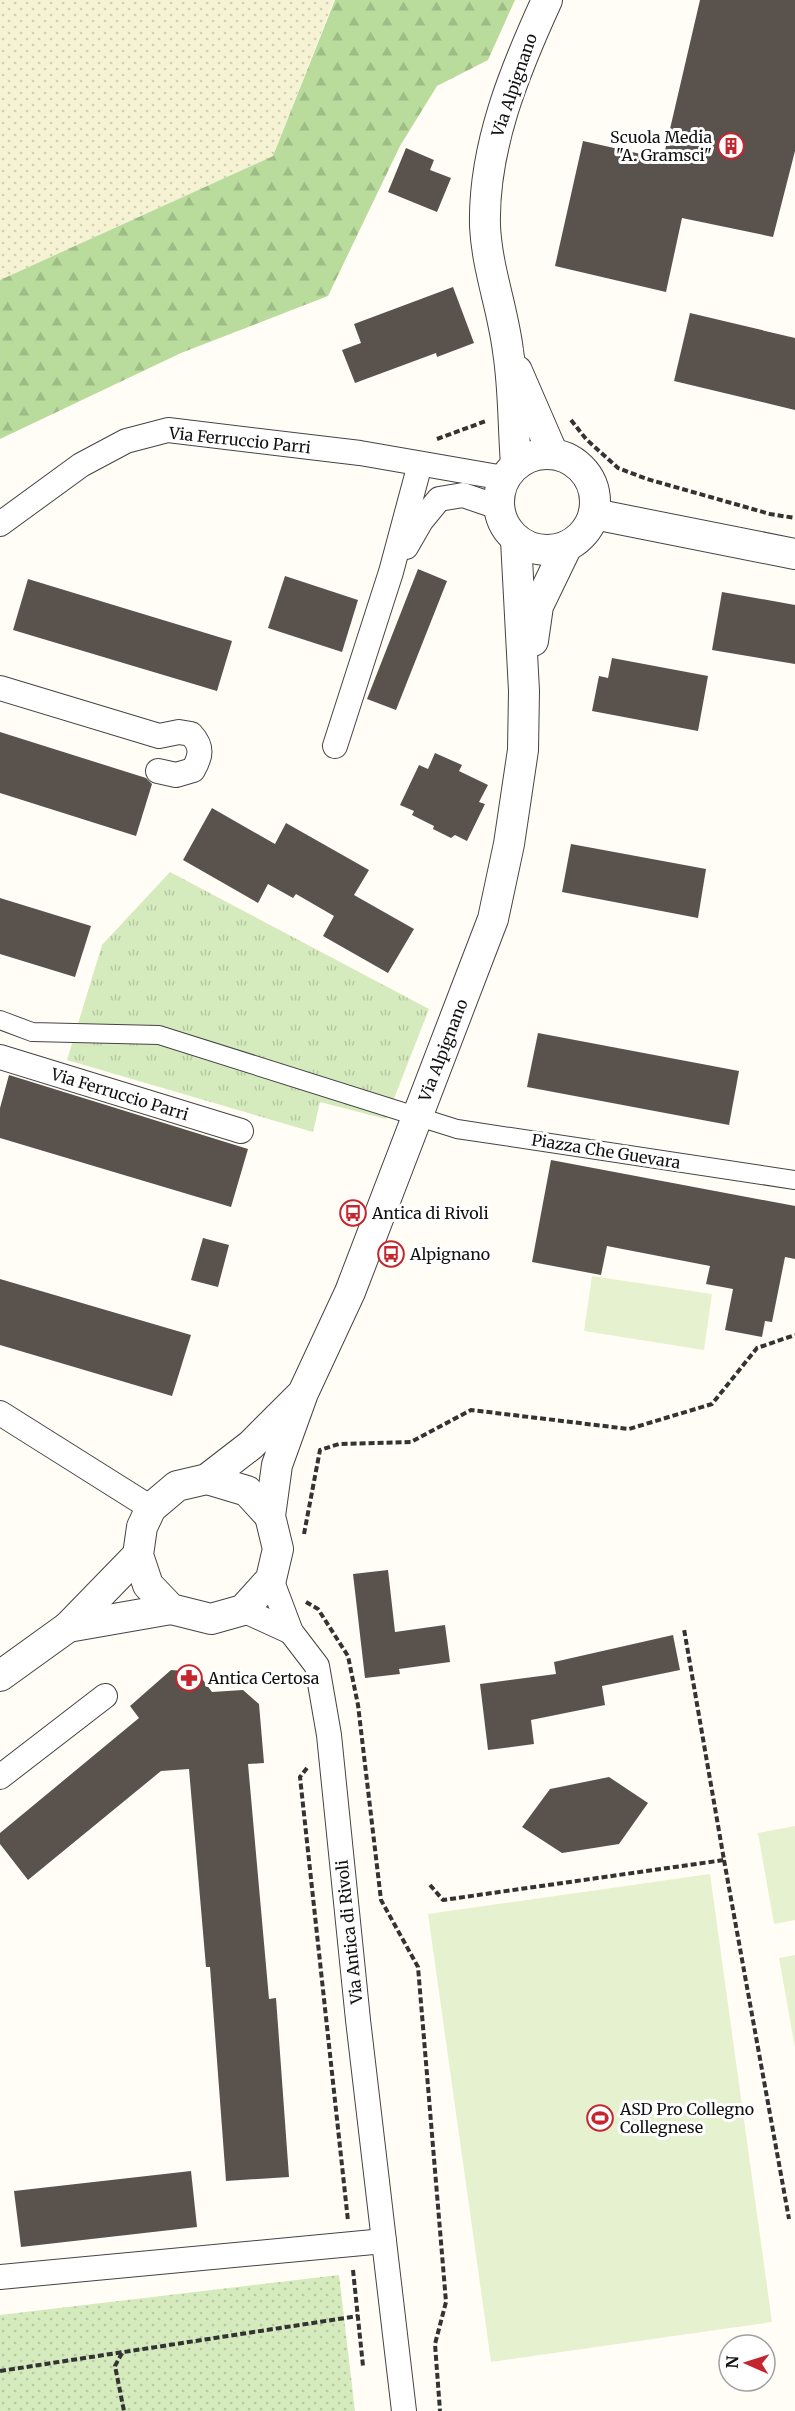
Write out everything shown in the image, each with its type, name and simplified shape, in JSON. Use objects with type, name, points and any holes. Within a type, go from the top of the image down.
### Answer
[{"type":"street","name":"Via Alpignano","points":[[547,0],[503,110],[492,149],[485,225],[488,262],[508,350],[553,454]]},
{"type":"street","name":"Via Alpignano","points":[[508,350],[510,471]]},
{"type":"street","name":"Via Ferruccio Parri","points":[[0,524],[81,465],[126,441],[168,430],[360,453],[420,464],[510,471]]},
{"type":"street","points":[[553,454],[570,459],[587,474],[595,493],[594,514],[582,535],[567,546],[543,551],[516,540],[506,528],[498,507],[510,471],[530,456],[553,454]]},
{"type":"street","points":[[335,746],[391,572],[420,464]]},
{"type":"street","points":[[391,572],[421,521],[440,499],[463,495],[498,507]]},
{"type":"street","points":[[594,514],[795,554]]},
{"type":"street","name":"Via Alpignano","points":[[303,1393],[350,1292],[493,919],[509,844],[523,750],[524,691],[516,540]]},
{"type":"street","name":"Via Alpignano","points":[[524,691],[538,606],[567,546]]},
{"type":"street","points":[[0,687],[159,736],[179,732],[191,734],[199,743],[200,757],[193,770],[176,775],[158,771]]},
{"type":"street","name":"Piazza Che Guevara","points":[[0,1020],[32,1032],[159,1035],[419,1115],[457,1129],[795,1180]]},
{"type":"street","name":"Via Ferruccio Parri","points":[[0,1057],[241,1131]]},
{"type":"street","points":[[171,1609],[148,1585],[138,1555],[142,1527],[151,1508],[177,1486],[207,1479],[251,1445],[303,1393]]},
{"type":"street","points":[[68,1627],[171,1609],[212,1619],[243,1610],[271,1579],[278,1549],[270,1516],[277,1465],[303,1393]]},
{"type":"street","points":[[0,1413],[151,1508]]},
{"type":"street","points":[[207,1479],[247,1491],[270,1516]]},
{"type":"street","points":[[0,1676],[68,1627],[138,1555]]},
{"type":"street","points":[[271,1579],[291,1632]]},
{"type":"street","points":[[243,1610],[291,1632]]},
{"type":"street","name":"Via Antica di Rivoli","points":[[291,1632],[317,1666],[329,1735],[404,2411]]},
{"type":"street","points":[[0,1777],[105,1696]]},
{"type":"street","points":[[0,2277],[384,2241]]},
{"type":"path","points":[[303,1538],[320,1450],[339,1444],[411,1442],[471,1410],[629,1429],[712,1404],[757,1348],[795,1335]]},
{"type":"path","points":[[271,1579],[318,1609],[348,1656],[358,1705],[381,1900],[418,1967],[446,2302],[435,2344],[440,2411]]},
{"type":"path","points":[[684,1629],[789,2218]]},
{"type":"path","points":[[329,1735],[300,1777],[363,2366]]},
{"type":"path","points":[[430,1885],[443,1900],[724,1860]]},
{"type":"path","points":[[0,2371],[358,2316]]},
{"type":"path","points":[[123,2352],[115,2366],[124,2411]]},
{"type":"shaded area","points":[[0,0],[334,0],[273,156],[0,280]]},
{"type":"green space","points":[[335,0],[515,0],[488,60],[437,86],[400,146],[328,296],[181,353],[0,439],[0,280],[273,156]]},
{"type":"green space","points":[[170,872],[429,1009],[386,1119],[320,1102],[313,1132],[67,1060],[102,945]]},
{"type":"green space","points":[[592,1276],[712,1294],[704,1350],[584,1331]]},
{"type":"green space","points":[[795,1826],[795,1920],[774,1924],[758,1833]]},
{"type":"green space","name":"ASD Pro Collegno Collegnese","points":[[710,1874],[772,2322],[491,2362],[428,1914]]},
{"type":"green space","points":[[795,1955],[795,2048],[779,1958]]},
{"type":"green space","points":[[339,2275],[355,2411],[0,2411],[0,2315]]},
{"type":"building","name":"Scuola Media \"A. Gramsci\"","points":[[700,0],[795,0],[795,151],[773,237],[682,218],[666,292],[555,266],[583,141],[663,159]]},
{"type":"building","points":[[406,148],[434,160],[430,170],[451,178],[437,212],[388,192]]},
{"type":"building","points":[[453,287],[474,343],[437,357],[436,353],[355,383],[342,350],[361,343],[354,324]]},
{"type":"building","points":[[690,313],[795,338],[795,410],[674,381]]},
{"type":"building","points":[[418,569],[447,581],[396,710],[367,699]]},
{"type":"building","points":[[285,576],[358,600],[342,652],[268,628]]},
{"type":"building","points":[[28,579],[232,641],[217,691],[13,630]]},
{"type":"building","points":[[722,592],[795,605],[795,664],[712,650]]},
{"type":"building","points":[[612,658],[708,676],[698,731],[592,711],[599,676],[608,678]]},
{"type":"building","points":[[0,732],[146,778],[152,784],[136,836],[0,793]]},
{"type":"building","points":[[435,753],[462,765],[459,771],[488,785],[479,802],[485,804],[467,841],[455,835],[451,838],[433,829],[434,826],[412,815],[414,811],[400,805],[419,765],[428,769]]},
{"type":"building","points":[[212,808],[275,844],[286,823],[369,870],[354,895],[414,929],[388,973],[323,936],[334,916],[296,894],[293,898],[268,884],[258,903],[183,860]]},
{"type":"building","points":[[571,844],[706,869],[698,918],[562,892]]},
{"type":"building","points":[[0,898],[91,926],[75,977],[0,954]]},
{"type":"building","points":[[538,1033],[739,1071],[729,1125],[527,1087]]},
{"type":"building","points":[[9,1075],[248,1149],[231,1207],[0,1138],[0,1108]]},
{"type":"building","points":[[551,1160],[795,1206],[795,1259],[785,1257],[772,1322],[765,1321],[762,1337],[725,1330],[733,1289],[706,1284],[710,1266],[607,1246],[601,1275],[532,1262]]},
{"type":"building","points":[[203,1238],[229,1245],[218,1287],[191,1280]]},
{"type":"building","points":[[0,1279],[191,1335],[172,1396],[0,1345]]},
{"type":"building","points":[[388,1570],[395,1632],[445,1625],[450,1662],[399,1669],[400,1674],[365,1678],[353,1574]]},
{"type":"building","points":[[673,1635],[680,1670],[602,1686],[605,1705],[531,1720],[534,1744],[488,1750],[480,1684],[556,1674],[554,1662]]},
{"type":"building","points":[[171,1670],[197,1672],[212,1692],[243,1690],[259,1704],[264,1763],[248,1764],[269,1999],[276,1998],[289,2177],[226,2181],[210,1967],[206,1967],[189,1769],[161,1771],[28,1880],[0,1844],[0,1833],[139,1718],[130,1706]]},
{"type":"building","points":[[609,1777],[648,1803],[619,1844],[562,1853],[522,1827],[550,1789]]},
{"type":"building","points":[[191,2171],[197,2227],[21,2247],[14,2191]]},
{"type":"place","name":"Scuola Media \"A. Gramsci\"","points":[[731,146]]},
{"type":"place","name":"Antica di Rivoli","points":[[353,1213]]},
{"type":"place","name":"Alpignano","points":[[391,1254]]},
{"type":"place","name":"Antica Certosa","points":[[189,1678]]},
{"type":"place","name":"ASD Pro Collegno Collegnese","points":[[600,2118]]}]
